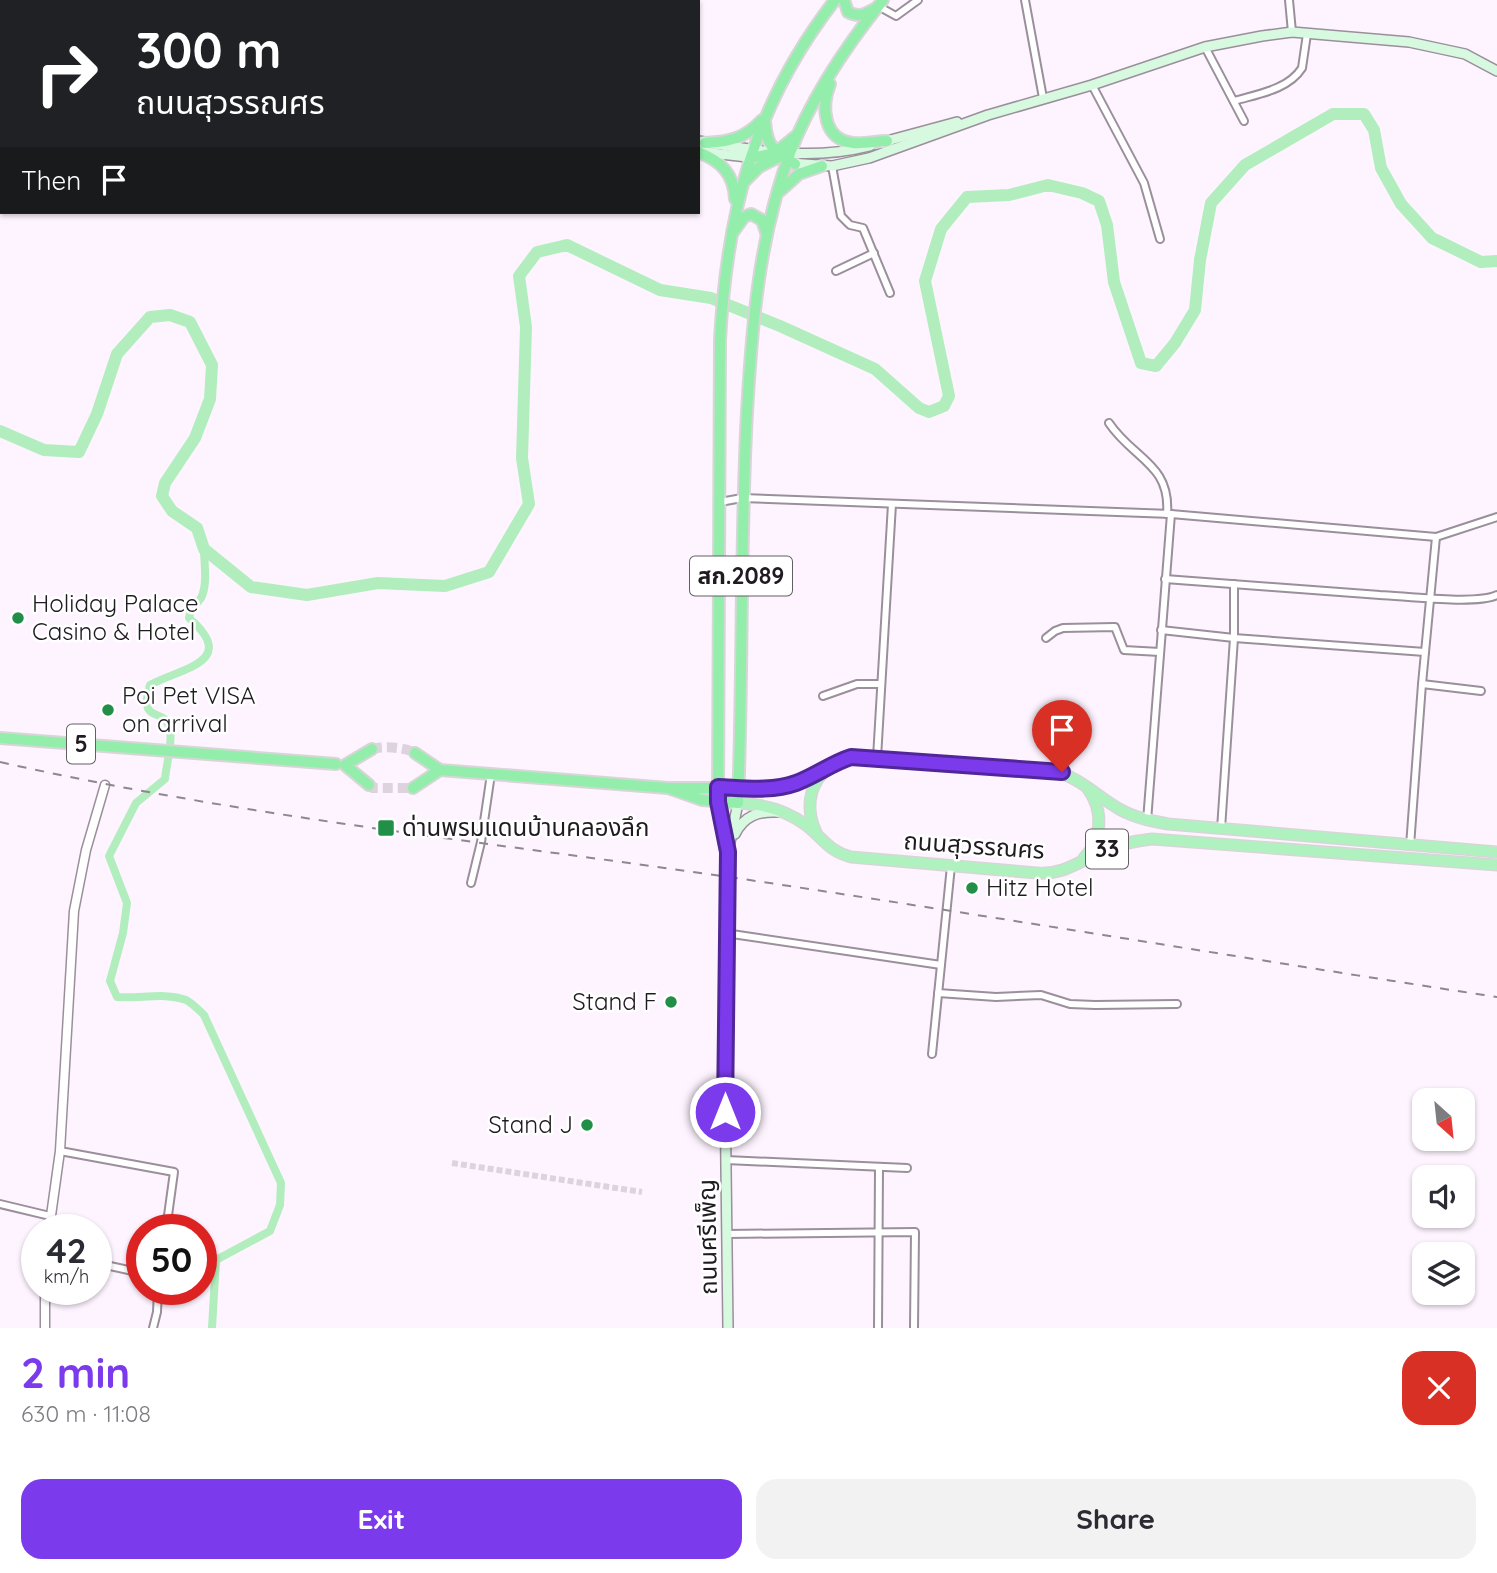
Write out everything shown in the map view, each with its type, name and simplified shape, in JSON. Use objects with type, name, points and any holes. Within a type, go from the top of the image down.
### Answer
[{"type":"highway","name":"สก.2089","points":[[718,802],[720,340],[727,263],[735,209],[766,117],[791,62],[835,0]]},
{"type":"highway","points":[[844,0],[848,12],[855,16],[865,14],[881,3]]},
{"type":"highway","name":"สก.2089","points":[[738,803],[742,498],[751,349],[766,233],[781,183],[782,158],[800,131],[817,96],[881,3]]},
{"type":"highway","points":[[837,65],[827,90],[824,113],[832,131],[851,143],[887,141]]},
{"type":"highway","points":[[700,147],[744,136],[766,117]]},
{"type":"highway","points":[[766,117],[766,135],[782,158]]},
{"type":"highway","points":[[700,147],[726,169],[734,191],[735,209]]},
{"type":"highway","points":[[751,155],[782,158]]},
{"type":"highway","points":[[781,183],[777,169],[782,158]]},
{"type":"highway","points":[[743,184],[759,167],[782,158]]},
{"type":"highway","points":[[777,195],[799,174],[827,166]]},
{"type":"highway","points":[[731,237],[738,222],[751,214],[762,220],[766,233]]},
{"type":"highway","name":"5","points":[[0,738],[336,764]]},
{"type":"highway","points":[[369,785],[345,765],[372,749]]},
{"type":"highway","name":"ถนนสุวรรณศร","points":[[415,753],[440,770],[668,788],[738,788]]},
{"type":"highway","points":[[413,788],[440,770]]},
{"type":"highway","name":"ถนนสุวรรณศร","points":[[668,788],[702,800],[738,803]]},
{"type":"main road","points":[[782,158],[827,166],[902,148],[988,115],[1092,85],[1205,47],[1292,32],[1409,42],[1465,54],[1497,71]]},
{"type":"main road","points":[[782,158],[832,154],[988,115]]},
{"type":"main road","points":[[700,147],[751,155]]},
{"type":"main road","name":"ถนนสุวรรณศร","points":[[738,788],[781,788],[851,757],[1049,770],[1062,772],[1118,808],[1147,821],[1497,852]]},
{"type":"main road","points":[[817,835],[811,822],[809,803],[813,787],[830,767]]},
{"type":"main road","points":[[1080,782],[1095,800],[1100,825],[1096,841],[1080,862]]},
{"type":"main road","name":"ถนนศรีเพ็ญ","points":[[718,802],[728,852]]},
{"type":"main road","name":"ถนนสุวรรณศร","points":[[738,803],[768,806],[786,813],[807,825],[831,849],[851,857],[951,866],[1054,873],[1119,845],[1152,839],[1497,865]]},
{"type":"main road","name":"ถนนศรีเพ็ญ","points":[[728,1328],[726,933],[728,852],[738,803]]},
{"type":"main road","points":[[728,852],[740,823],[752,815],[765,812],[786,813]]},
{"type":"street","points":[[881,3],[896,16],[918,0]]},
{"type":"street","points":[[1025,0],[1043,98]]},
{"type":"street","points":[[1289,0],[1292,32]]},
{"type":"street","points":[[1234,102],[1280,87],[1299,72],[1302,68],[1307,33]]},
{"type":"street","points":[[1205,47],[1244,121]]},
{"type":"street","points":[[1092,85],[1144,183],[1160,239]]},
{"type":"street","points":[[827,166],[841,216],[850,225],[863,228],[890,293]]},
{"type":"street","points":[[836,271],[874,253]]},
{"type":"street","points":[[1109,423],[1119,438],[1160,475],[1169,514],[1147,821]]},
{"type":"street","points":[[719,502],[742,498],[1169,514],[1436,537],[1497,517]]},
{"type":"street","points":[[877,758],[892,504]]},
{"type":"street","points":[[1410,846],[1436,537]]},
{"type":"street","points":[[1165,579],[1429,598],[1490,598],[1497,595]]},
{"type":"street","points":[[1221,829],[1234,638],[1234,584]]},
{"type":"street","points":[[1046,638],[1063,628],[1115,627],[1124,650],[1160,652]]},
{"type":"street","points":[[1161,630],[1425,652]]},
{"type":"street","points":[[823,696],[857,684],[881,684]]},
{"type":"street","points":[[1422,684],[1481,691]]},
{"type":"street","points":[[471,883],[481,842],[491,774]]},
{"type":"street","points":[[50,1214],[60,1151],[74,911],[86,850],[105,785]]},
{"type":"street","points":[[932,1054],[951,866]]},
{"type":"street","points":[[726,933],[941,965]]},
{"type":"street","points":[[938,993],[996,997],[1041,995],[1070,1004],[1177,1004]]},
{"type":"street","points":[[60,1151],[174,1172],[168,1214]]},
{"type":"street","points":[[726,1160],[908,1168]]},
{"type":"street","points":[[878,1328],[879,1167]]},
{"type":"street","points":[[0,1204],[42,1214]]},
{"type":"street","points":[[727,1234],[915,1232],[914,1328]]},
{"type":"street","points":[[45,1305],[45,1328]]},
{"type":"street","points":[[153,1328],[157,1305]]},
{"type":"waterway","points":[[0,431],[44,450],[79,452],[97,414],[117,354],[150,317],[170,315],[190,322],[212,365],[210,399],[195,438],[165,483],[162,496],[172,511],[197,528],[204,549],[251,587],[307,595],[378,583],[445,586],[489,572],[529,504],[522,458],[526,327],[519,276],[537,252],[567,245],[660,290],[711,298],[780,326],[875,369],[919,408],[929,412],[944,406],[949,396],[925,281],[941,229],[967,197],[1009,195],[1048,185],[1082,193],[1099,201],[1107,225],[1114,282],[1141,363],[1156,366],[1175,343],[1195,310],[1200,260],[1211,203],[1245,165],[1333,114],[1364,114],[1374,130],[1381,168],[1401,204],[1432,238],[1481,262],[1497,261]]},
{"type":"waterway","points":[[204,549],[203,593],[189,618],[203,633],[209,645],[207,654],[189,668],[150,685],[147,698],[149,711],[167,722],[171,734],[165,779],[136,803],[109,856],[127,903],[123,933],[110,981],[117,997],[178,998],[188,1001],[204,1015],[281,1183],[280,1205],[270,1231],[216,1260],[212,1328]]},
{"type":"tunnel","points":[[372,749],[405,749],[415,753]]},
{"type":"tunnel","points":[[369,785],[372,788],[413,788]]},
{"type":"tunnel","points":[[452,1163],[642,1192]]},
{"type":"railway","points":[[0,762],[272,813],[825,891],[1497,997]]},
{"type":"place","name":"Holiday Palace Casino & Hotel","points":[[18,618]]},
{"type":"place","name":"Poi Pet VISA on arrival","points":[[108,710]]},
{"type":"place","name":"ด่านพรมแดนบ้านคลองลึก","points":[[386,828]]},
{"type":"place","name":"Hitz Hotel","points":[[972,888]]},
{"type":"place","name":"Stand F","points":[[671,1002]]},
{"type":"place","name":"Stand J","points":[[587,1125]]},
{"type":"route","points":[[725,1112],[728,852],[718,802],[718,787],[781,788],[851,757],[1062,772]]}]
